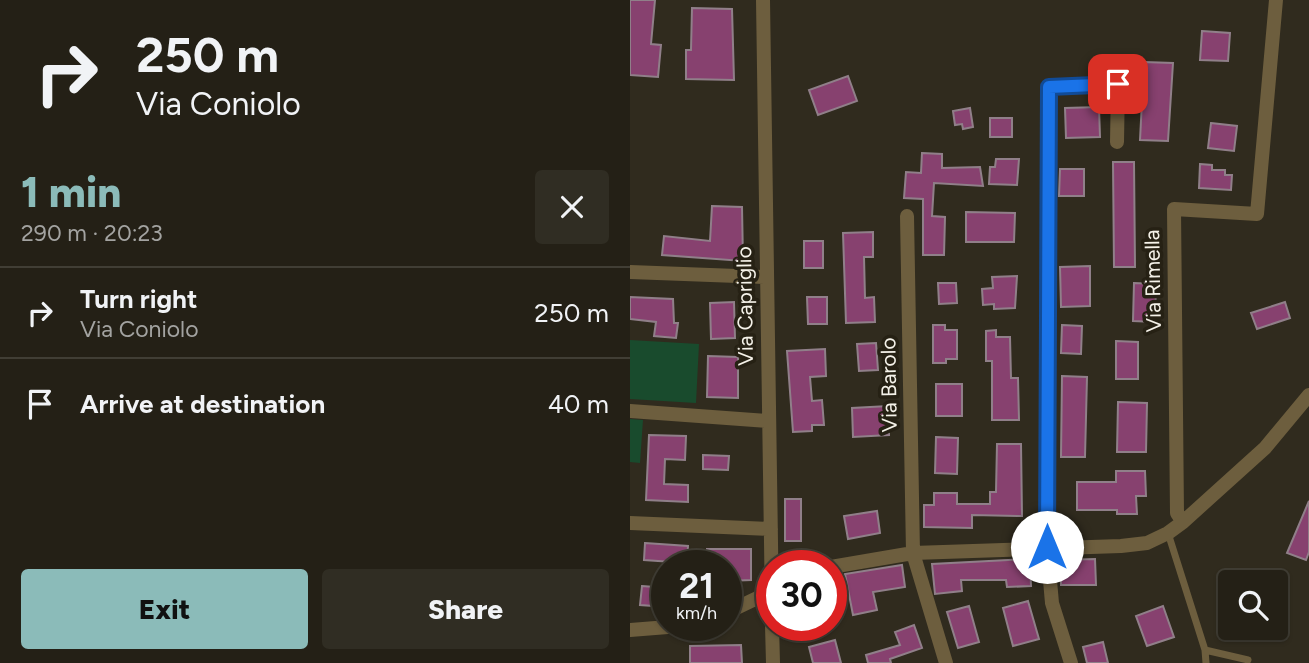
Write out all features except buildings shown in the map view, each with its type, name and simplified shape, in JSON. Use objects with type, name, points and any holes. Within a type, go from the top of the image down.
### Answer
[{"type":"street","name":"Via Capriglio","points":[[763,0],[765,277],[771,550]]},
{"type":"street","name":"Via Rimella","points":[[1183,522],[1177,513],[1174,209],[1256,214],[1276,0]]},
{"type":"street","points":[[1071,663],[1052,603],[1047,547],[1049,87],[1118,84],[1117,142]]},
{"type":"street","name":"Via Barolo","points":[[907,216],[913,553],[946,663]]},
{"type":"street","points":[[630,272],[765,277]]},
{"type":"street","points":[[847,563],[913,553],[1138,545],[1168,533],[1183,522],[1265,448],[1309,395]]},
{"type":"street","points":[[630,411],[768,421]]},
{"type":"street","points":[[630,523],[771,530]]},
{"type":"street","points":[[630,630],[651,628]]},
{"type":"street","points":[[772,641],[773,663]]},
{"type":"lane","points":[[1168,533],[1205,650],[1206,663]]},
{"type":"lane","points":[[1205,650],[1248,660]]},
{"type":"green space","points":[[630,340],[699,344],[696,403],[630,399]]},
{"type":"green space","points":[[630,419],[643,420],[640,463],[630,462]]},
{"type":"route","points":[[1047,547],[1049,87],[1118,84]]}]
